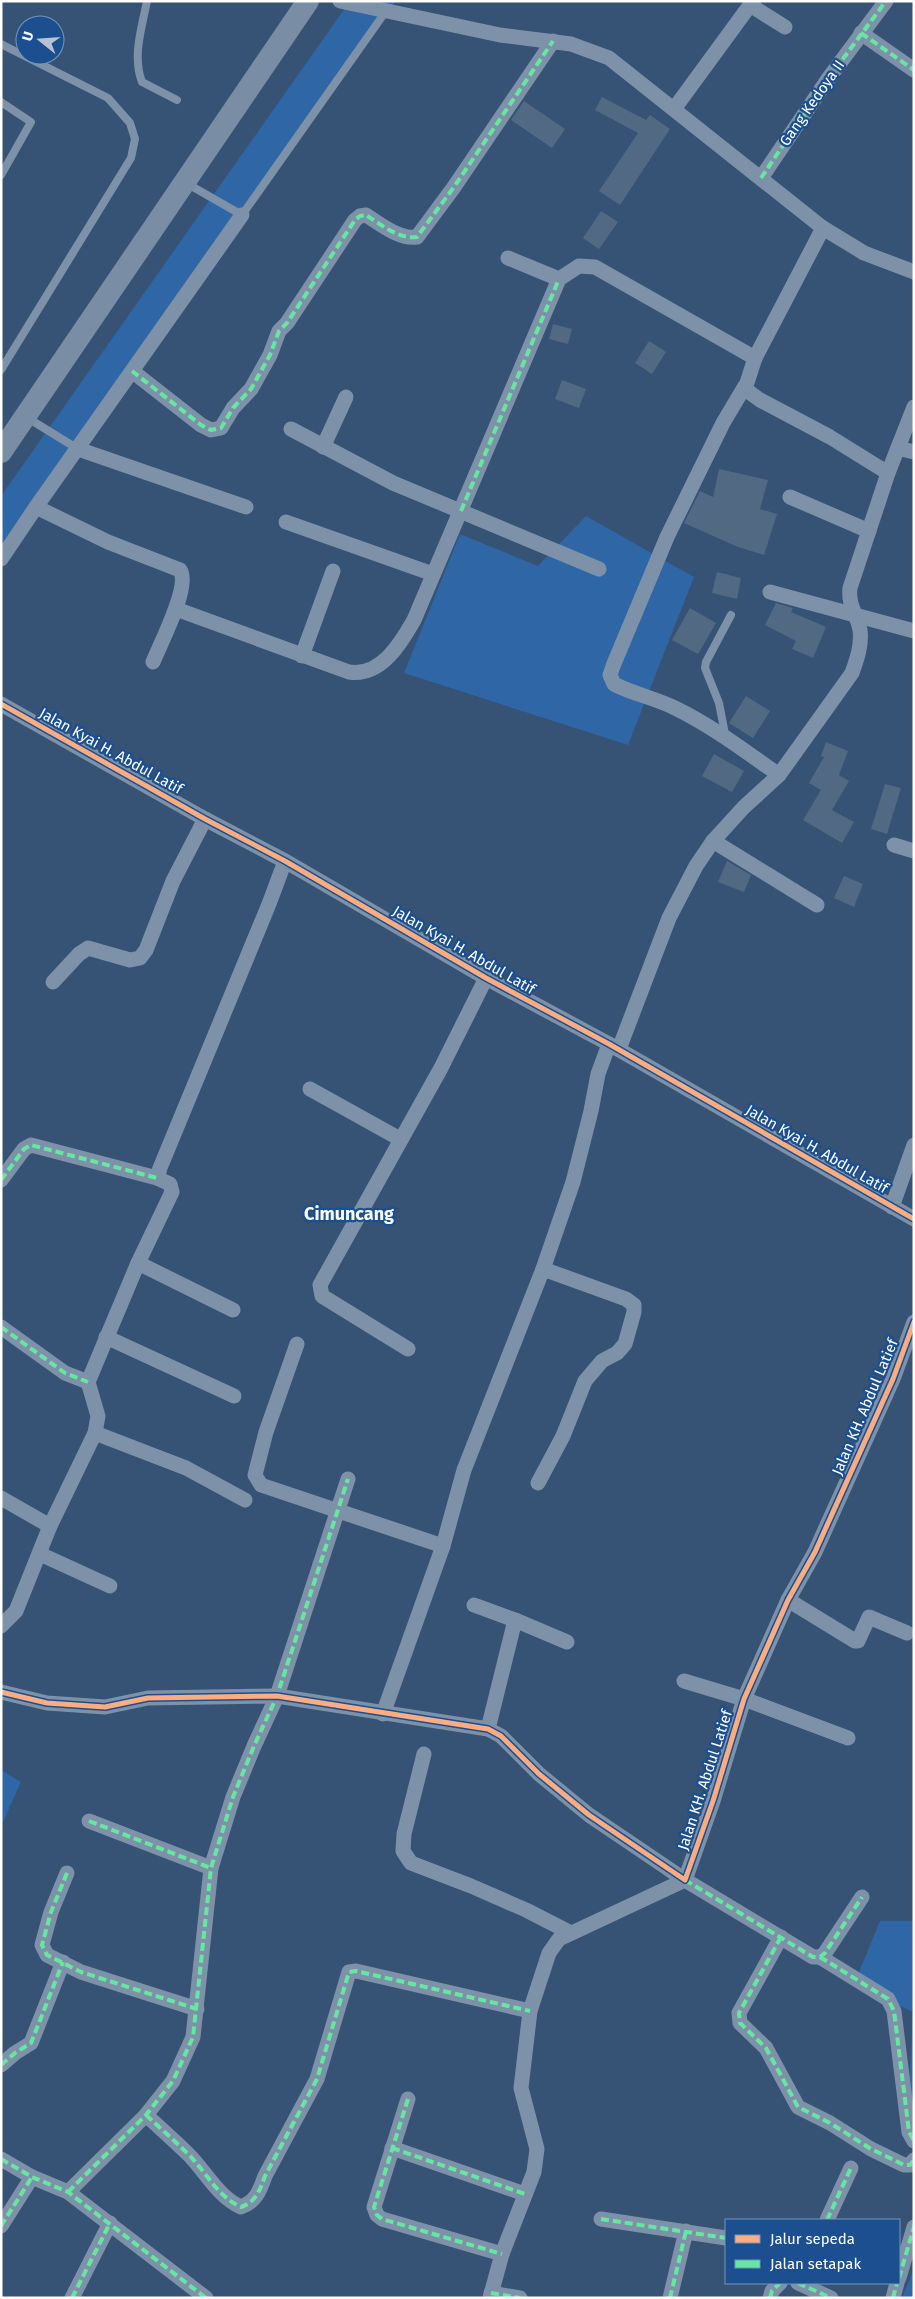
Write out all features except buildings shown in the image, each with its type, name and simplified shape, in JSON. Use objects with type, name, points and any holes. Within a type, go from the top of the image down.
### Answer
[{"type":"street","points":[[1,452],[308,1]]},
{"type":"street","points":[[340,1],[500,35],[571,44],[609,58],[823,228],[864,253],[914,272]]},
{"type":"street","name":"Gang Kedoya II","points":[[761,178],[886,1]]},
{"type":"street","points":[[674,109],[752,3],[785,27]]},
{"type":"street","points":[[863,31],[914,70]]},
{"type":"street","points":[[132,371],[201,426],[211,430],[221,428],[242,397],[251,389],[270,355],[279,331],[287,323],[355,220],[360,216],[366,215],[402,236],[417,237],[454,187],[553,41]]},
{"type":"street","points":[[1,559],[242,215]]},
{"type":"street","points":[[779,775],[727,738],[675,708],[614,684],[610,675],[625,633],[667,537],[723,423],[745,386],[755,358],[823,228]]},
{"type":"street","points":[[508,258],[559,279]]},
{"type":"street","points":[[176,610],[302,656],[356,673],[367,670],[387,659],[401,644],[414,620],[559,279],[579,266],[594,267],[755,358]]},
{"type":"street","points":[[745,386],[747,392],[760,400],[830,437],[888,473]]},
{"type":"street","points":[[323,446],[346,397]]},
{"type":"street","points":[[383,1714],[443,1546],[464,1470],[543,1269],[573,1182],[591,1111],[598,1074],[614,1047],[669,918],[686,884],[713,841],[744,807],[779,775],[852,673],[858,656],[860,642],[856,617],[849,600],[850,588],[888,473],[914,407]]},
{"type":"street","points":[[291,429],[393,483],[599,569]]},
{"type":"street","points":[[898,448],[914,452]]},
{"type":"street","points":[[78,449],[246,507]]},
{"type":"street","points":[[790,497],[868,531]]},
{"type":"street","points":[[36,507],[108,542],[180,570],[184,578],[176,610],[153,662]]},
{"type":"street","points":[[286,522],[433,574]]},
{"type":"street","points":[[302,656],[334,571]]},
{"type":"street","points":[[770,592],[856,617],[914,631]]},
{"type":"street","name":"Jalan Kyai H. Abdul Latif","points":[[1,704],[205,819],[285,861],[486,978],[614,1047],[914,1219]]},
{"type":"street","points":[[53,982],[79,954],[88,948],[130,960],[140,958],[146,950],[172,881],[205,819]]},
{"type":"street","points":[[713,841],[817,905]]},
{"type":"street","points":[[894,846],[914,851]]},
{"type":"street","points":[[157,1178],[285,861]]},
{"type":"street","points":[[408,1349],[322,1296],[320,1292],[324,1278],[440,1068],[486,978]]},
{"type":"street","points":[[310,1089],[400,1139]]},
{"type":"street","points":[[1,1180],[24,1149],[31,1145],[157,1178],[170,1184],[172,1192],[138,1264],[88,1382],[98,1416],[95,1433],[50,1526],[16,1611],[1,1626]]},
{"type":"street","points":[[892,1207],[914,1145]]},
{"type":"street","points":[[138,1264],[233,1310]]},
{"type":"street","points":[[538,1483],[564,1436],[585,1381],[602,1361],[617,1353],[625,1344],[634,1312],[634,1305],[626,1299],[543,1269]]},
{"type":"street","name":"Jalan KH. Abdul Latief","points":[[1,1692],[47,1703],[105,1707],[148,1698],[278,1696],[488,1729],[501,1736],[539,1774],[589,1815],[685,1880],[713,1800],[744,1699],[788,1600],[815,1552],[893,1379],[914,1322]]},
{"type":"street","points":[[1,1327],[65,1373],[88,1382]]},
{"type":"street","points":[[106,1337],[234,1396]]},
{"type":"street","points":[[297,1344],[266,1432],[254,1475],[257,1482],[261,1486],[443,1546]]},
{"type":"street","points":[[95,1433],[186,1468],[245,1500]]},
{"type":"street","points":[[68,2192],[146,2115],[173,2081],[185,2058],[193,2037],[197,2009],[211,1868],[233,1797],[254,1746],[278,1696],[348,1479]]},
{"type":"street","points":[[1,1498],[50,1526]]},
{"type":"street","points":[[40,1554],[110,1586]]},
{"type":"street","points":[[788,1600],[855,1641],[858,1641],[869,1618],[907,1633]]},
{"type":"street","points":[[474,1605],[516,1620],[567,1642]]},
{"type":"street","points":[[488,1729],[516,1620]]},
{"type":"street","points":[[684,1681],[744,1699],[848,1738]]},
{"type":"street","points":[[424,1754],[404,1834],[403,1851],[411,1863],[479,1889],[571,1933]]},
{"type":"street","points":[[89,1821],[211,1868]]},
{"type":"street","points":[[67,1873],[50,1912],[42,1944],[47,1955],[81,1972],[197,2009]]},
{"type":"street","points":[[520,2298],[490,2296],[502,2254],[534,2172],[536,2149],[521,2088],[530,2011],[549,1953],[559,1939],[685,1880],[813,1957],[820,1957],[888,1999],[894,2011],[909,2132],[914,2141]]},
{"type":"street","points":[[820,1957],[825,1953],[862,1897]]},
{"type":"street","points":[[781,1936],[739,2013],[740,2024],[766,2048],[798,2107],[830,2123],[871,2149],[896,2161],[910,2165],[914,2160]]},
{"type":"street","points":[[1,2065],[14,2053],[31,2043],[62,1962]]},
{"type":"street","points":[[146,2115],[191,2156],[219,2190],[233,2203],[241,2206],[251,2203],[260,2190],[265,2176],[317,2078],[349,1972],[356,1971],[530,2011]]},
{"type":"street","points":[[408,2099],[374,2207],[377,2215],[382,2219],[502,2254]]},
{"type":"street","points":[[392,2148],[525,2194]]},
{"type":"street","points":[[1,2159],[32,2177],[68,2192],[206,2298]]},
{"type":"street","points":[[827,2219],[851,2168]]},
{"type":"street","points":[[1,2226],[32,2177]]},
{"type":"street","points":[[601,2219],[725,2238]]},
{"type":"street","points":[[72,2298],[110,2223]]},
{"type":"street","points":[[900,2275],[914,2227]]},
{"type":"street","points":[[670,2298],[686,2232]]},
{"type":"street","points":[[770,2298],[772,2291],[779,2284]]},
{"type":"street","points":[[800,2284],[831,2298]]},
{"type":"street","points":[[893,2298],[898,2284]]},
{"type":"lane","points":[[147,1],[137,54],[137,70],[142,82],[177,100]]},
{"type":"lane","points":[[185,182],[242,215],[387,10]]},
{"type":"lane","points":[[1,44],[108,98],[130,123],[135,139],[131,158],[1,370]]},
{"type":"lane","points":[[1,102],[31,122],[1,175]]},
{"type":"lane","points":[[24,416],[78,449]]},
{"type":"lane","points":[[727,738],[722,726],[719,703],[705,668],[706,662],[731,615]]},
{"type":"shaded area","points":[[350,1],[396,1],[1,553],[1,496]]},
{"type":"shaded area","points":[[586,516],[694,577],[628,745],[404,673],[460,534],[538,566]]},
{"type":"shaded area","points":[[1,1770],[21,1782],[1,1826]]},
{"type":"shaded area","points":[[880,1921],[914,1921],[914,2125],[908,2107],[913,2012],[854,1984]]},
{"type":"shaded area","points":[[914,2268],[914,2298],[902,2298]]},
{"type":"marked path","points":[[761,178],[828,79],[886,1]]},
{"type":"marked path","points":[[861,33],[914,70]]},
{"type":"marked path","points":[[132,371],[201,425],[211,430],[221,428],[233,408],[251,389],[270,355],[279,331],[287,323],[355,220],[360,216],[366,215],[397,234],[417,237],[454,187],[553,41]]},
{"type":"marked path","points":[[461,511],[559,279]]},
{"type":"marked path","points":[[1,1180],[24,1149],[31,1145],[157,1178]]},
{"type":"marked path","points":[[1,1327],[65,1373],[88,1382]]},
{"type":"marked path","points":[[68,2192],[146,2115],[173,2081],[193,2037],[211,1868],[233,1797],[277,1696],[348,1479]]},
{"type":"marked path","points":[[89,1821],[211,1868]]},
{"type":"marked path","points":[[67,1873],[51,1912],[42,1945],[47,1955],[81,1972],[197,2009]]},
{"type":"marked path","points":[[685,1880],[813,1957],[820,1957],[825,1953],[862,1897]]},
{"type":"marked path","points":[[781,1937],[739,2013],[740,2023],[766,2048],[798,2107],[830,2123],[871,2149],[904,2165],[910,2165],[914,2160]]},
{"type":"marked path","points":[[820,1957],[888,1999],[894,2011],[909,2132],[914,2141]]},
{"type":"marked path","points":[[1,2065],[31,2043],[63,1962]]},
{"type":"marked path","points":[[146,2115],[189,2155],[219,2191],[241,2207],[257,2195],[265,2176],[317,2079],[349,1972],[356,1971],[530,2011]]},
{"type":"marked path","points":[[408,2099],[374,2207],[377,2215],[382,2219],[502,2254]]},
{"type":"marked path","points":[[392,2148],[525,2194]]},
{"type":"marked path","points":[[1,2159],[32,2177],[68,2192],[206,2298]]},
{"type":"marked path","points":[[827,2219],[851,2168]]},
{"type":"marked path","points":[[1,2226],[32,2177]]},
{"type":"marked path","points":[[601,2219],[725,2238]]},
{"type":"marked path","points":[[72,2298],[110,2223]]},
{"type":"marked path","points":[[900,2275],[914,2227]]},
{"type":"marked path","points":[[670,2298],[686,2231]]},
{"type":"marked path","points":[[770,2298],[772,2291],[779,2284]]},
{"type":"marked path","points":[[800,2284],[831,2298]]},
{"type":"marked path","points":[[893,2298],[897,2284]]},
{"type":"marked path","points":[[491,2293],[520,2298]]},
{"type":"cycle path","points":[[1,704],[205,819],[285,861],[486,978],[609,1044],[914,1219]]},
{"type":"cycle path","points":[[1,1692],[47,1703],[105,1707],[148,1698],[277,1696],[488,1729],[501,1736],[539,1774],[589,1815],[685,1880],[713,1801],[744,1699],[788,1600],[815,1552],[893,1379],[914,1322]]},
{"type":"district","name":"Cimuncang","points":[[349,1214]]}]
